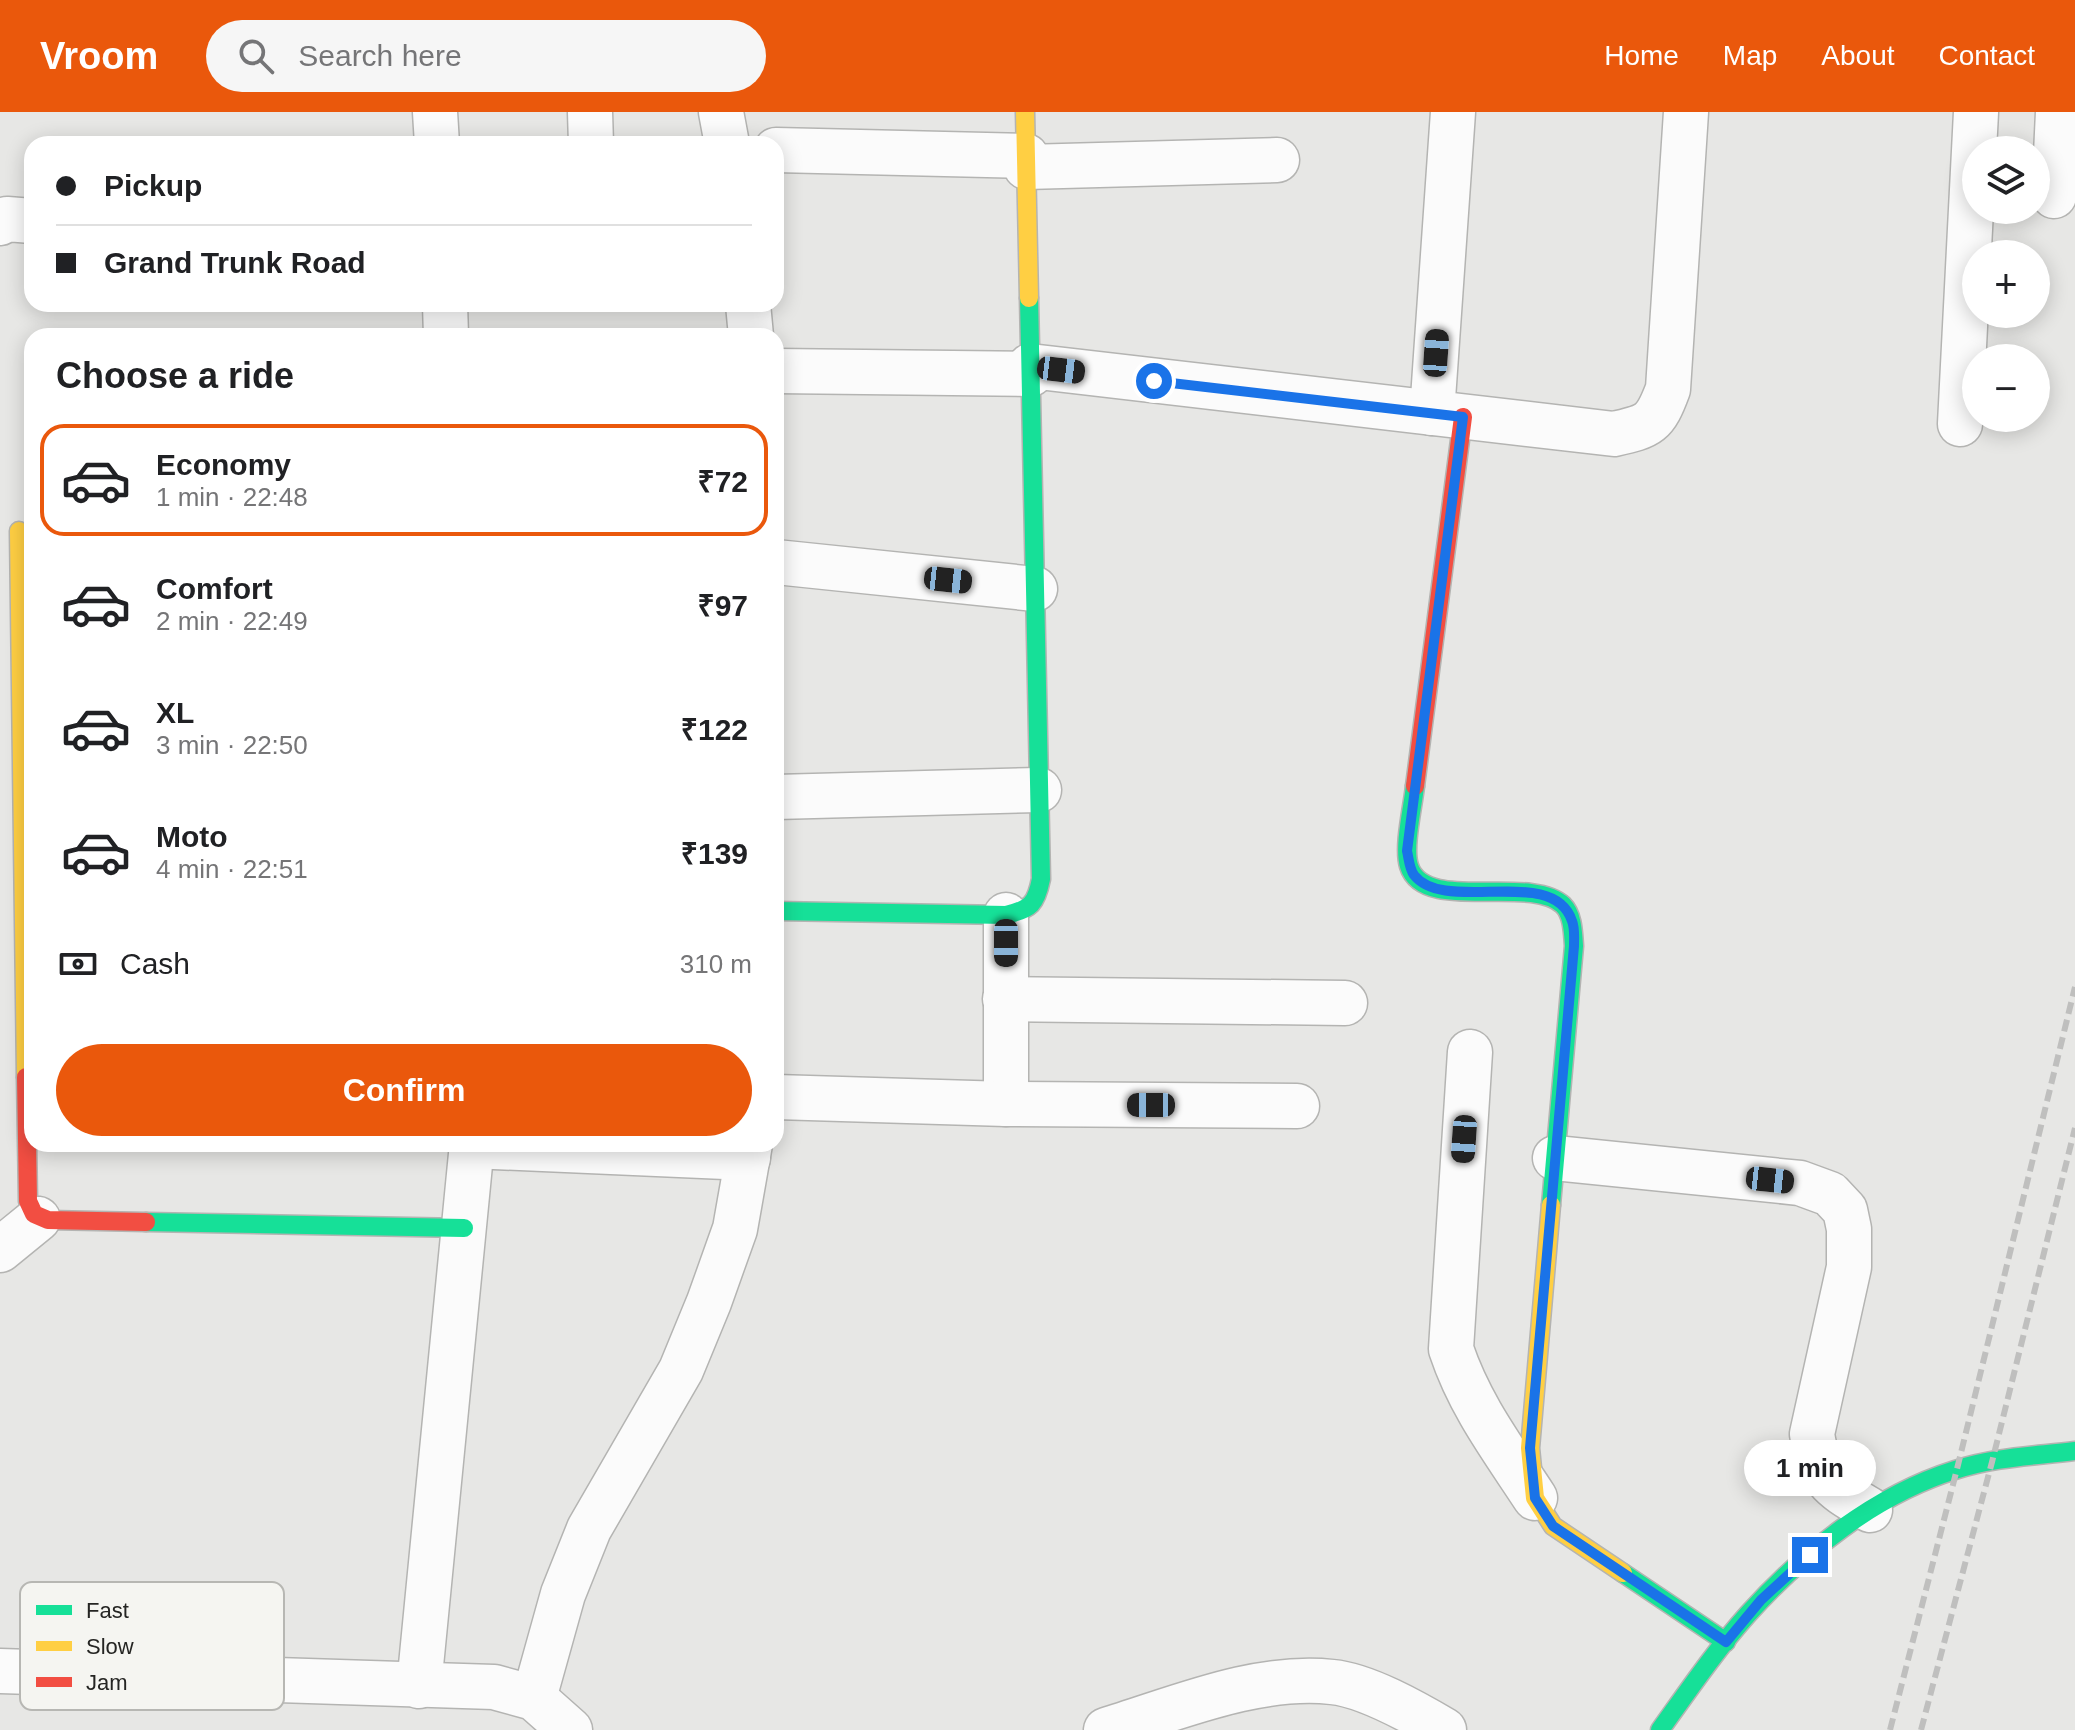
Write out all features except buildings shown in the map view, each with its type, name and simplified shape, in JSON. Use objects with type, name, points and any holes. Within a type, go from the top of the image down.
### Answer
[{"type":"street","points":[[435,112],[436,136]]},
{"type":"street","points":[[590,112],[591,136]]},
{"type":"street","points":[[721,112],[726,136]]},
{"type":"street","points":[[784,911],[1006,915],[1024,911],[1037,900],[1041,879],[1025,112]]},
{"type":"street","points":[[1453,112],[1448,415],[1407,851],[1411,872],[1421,883],[1441,890],[1543,894],[1562,903],[1573,922],[1574,946],[1530,1448],[1535,1498]]},
{"type":"street","points":[[784,371],[1030,370],[1614,434],[1639,429],[1659,414],[1668,389],[1686,112]]},
{"type":"street","points":[[1960,424],[1976,112]]},
{"type":"street","points":[[2054,196],[2058,112]]},
{"type":"street","points":[[784,150],[1026,162],[1277,160]]},
{"type":"street","points":[[17,531],[12,889],[24,1123]]},
{"type":"street","points":[[784,563],[1035,589]]},
{"type":"street","points":[[784,797],[1039,790]]},
{"type":"street","points":[[1006,915],[1006,1104]]},
{"type":"street","points":[[1005,999],[1345,1003]]},
{"type":"street","points":[[1470,1052],[1451,1349],[1460,1376],[1475,1406],[1553,1526],[1726,1642]]},
{"type":"street","points":[[784,1097],[1006,1104],[1297,1106]]},
{"type":"street","points":[[25,1152],[30,1212],[38,1219],[464,1228]]},
{"type":"street","points":[[419,1686],[471,1152]]},
{"type":"street","points":[[534,1698],[563,1594],[589,1529],[681,1370],[709,1302],[735,1229],[749,1152]]},
{"type":"street","points":[[1555,1158],[1800,1183],[1830,1194],[1845,1210],[1849,1229],[1849,1267],[1812,1434],[1816,1460],[1824,1478],[1838,1491],[1870,1510]]},
{"type":"street","points":[[0,1250],[38,1219]]},
{"type":"street","points":[[1660,1730],[1709,1662],[1761,1600],[1810,1555],[1870,1510],[1912,1486],[1957,1469],[2075,1451]]},
{"type":"street","points":[[0,1671],[20,1672]]},
{"type":"street","points":[[284,1681],[494,1687],[534,1698],[570,1730]]},
{"type":"street","points":[[1106,1730],[1249,1686],[1295,1681],[1335,1682],[1354,1688],[1383,1698],[1444,1730]]},
{"type":"railway","points":[[1890,1730],[2075,987]]},
{"type":"railway","points":[[1921,1730],[2075,1128]]},
{"type":"traffic: fast","points":[[784,911],[1006,915],[1027,908],[1037,894],[1041,879],[1029,298]]},
{"type":"traffic: fast","points":[[1415,786],[1407,858],[1419,880],[1435,888],[1456,891],[1548,896],[1563,905],[1571,919],[1574,946],[1551,1205]]},
{"type":"traffic: fast","points":[[146,1222],[464,1228]]},
{"type":"traffic: fast","points":[[1660,1730],[1748,1614],[1793,1569],[1842,1528],[1897,1494],[1955,1470],[2000,1460],[2075,1451]]},
{"type":"traffic: fast","points":[[1623,1573],[1726,1642]]},
{"type":"traffic: slow","points":[[1025,112],[1029,298]]},
{"type":"traffic: slow","points":[[19,531],[24,921]]},
{"type":"traffic: slow","points":[[1551,1205],[1530,1448],[1535,1498],[1553,1526],[1623,1573]]},
{"type":"traffic: jam","points":[[1415,786],[1463,417]]},
{"type":"traffic: jam","points":[[27,1152],[28,1201],[34,1214],[48,1220],[146,1222]]},
{"type":"route","points":[[1154,381],[1463,417],[1407,851],[1411,872],[1421,883],[1441,890],[1543,894],[1562,903],[1573,922],[1574,946],[1530,1448],[1535,1498],[1553,1526],[1726,1642],[1761,1600],[1810,1555]]}]
